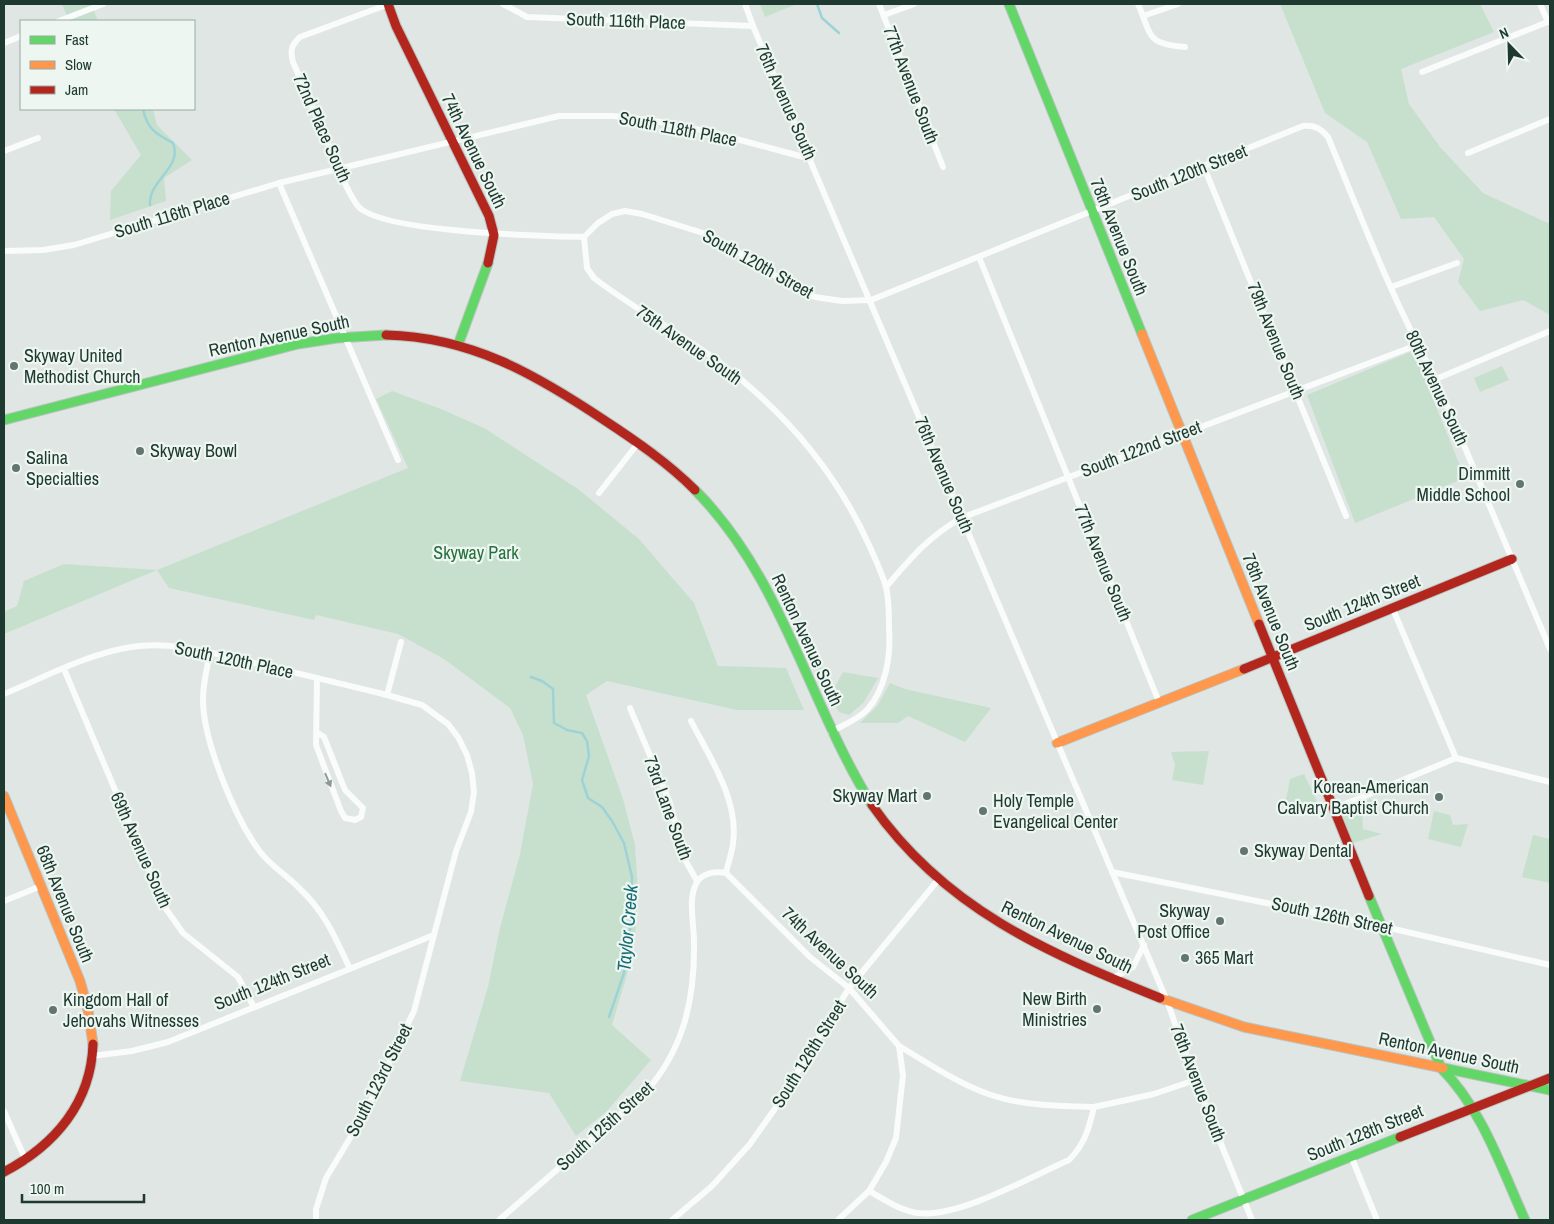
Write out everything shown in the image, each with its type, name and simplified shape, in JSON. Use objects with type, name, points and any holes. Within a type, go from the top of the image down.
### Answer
[{"type":"street","points":[[62,20],[103,4]]},
{"type":"street","name":"72nd Place South","points":[[388,4],[300,37],[294,42],[291,50],[293,62],[338,168],[357,205],[365,213],[386,220],[494,235]]},
{"type":"street","name":"74th Avenue South","points":[[388,4],[396,26],[489,216],[494,235],[491,255],[458,345]]},
{"type":"street","name":"South 116th Place","points":[[503,4],[527,17],[753,26]]},
{"type":"street","name":"76th Avenue South","points":[[746,4],[753,26],[871,300],[961,518],[1167,1001],[1195,1080],[1252,1220]]},
{"type":"street","name":"77th Avenue South","points":[[879,4],[943,167]]},
{"type":"street","points":[[884,15],[914,4]]},
{"type":"street","name":"78th Avenue South","points":[[1009,4],[1181,434],[1440,1068],[1458,1085],[1474,1108],[1525,1220]]},
{"type":"street","points":[[1138,4],[1149,31],[1157,43],[1164,46],[1185,47]]},
{"type":"street","points":[[1143,16],[1178,4]]},
{"type":"street","points":[[1422,72],[1549,21],[1540,4]]},
{"type":"street","points":[[4,41],[20,36]]},
{"type":"street","name":"South 118th Place","points":[[338,168],[559,116],[613,116],[650,120],[710,132],[811,159]]},
{"type":"street","points":[[1468,153],[1550,119]]},
{"type":"street","name":"South 120th Street","points":[[584,237],[598,223],[612,214],[625,211],[642,214],[695,230],[724,243],[793,286],[815,296],[839,300],[871,300],[1092,213],[1303,126],[1313,125],[1321,129]]},
{"type":"street","name":"80th Avenue South","points":[[1321,129],[1328,137],[1417,345],[1436,379],[1550,649]]},
{"type":"street","points":[[4,151],[38,138]]},
{"type":"street","name":"79th Avenue South","points":[[1204,167],[1346,516]]},
{"type":"street","name":"South 116th Place","points":[[4,251],[43,250],[74,245],[278,183],[338,168]]},
{"type":"street","points":[[278,183],[398,460]]},
{"type":"street","points":[[494,235],[584,237]]},
{"type":"street","name":"75th Avenue South","points":[[584,237],[587,268],[594,278],[720,363],[777,412],[818,459],[838,486],[857,520],[886,587],[890,643],[884,677],[875,699],[867,710],[857,718],[831,732]]},
{"type":"street","name":"77th Avenue South","points":[[980,257],[1159,702]]},
{"type":"street","points":[[1391,287],[1456,262]]},
{"type":"street","points":[[1436,379],[1550,331]]},
{"type":"street","name":"Renton Avenue South","points":[[4,420],[269,351],[344,337],[382,335],[414,337],[458,345],[537,377],[639,442],[698,491],[740,543],[765,585],[831,732],[855,778],[892,833],[938,880],[975,909],[1009,930],[1059,956],[1167,1001],[1244,1027],[1550,1090]]},
{"type":"street","name":"South 122nd Street","points":[[886,587],[936,533],[961,518],[1417,345]]},
{"type":"street","points":[[599,493],[639,442]]},
{"type":"street","name":"South 124th Street","points":[[1057,743],[1272,658],[1512,559]]},
{"type":"street","points":[[1392,608],[1456,758]]},
{"type":"street","points":[[387,694],[401,642]]},
{"type":"street","name":"South 120th Place","points":[[4,694],[102,654],[133,646],[177,646],[387,694],[422,705],[448,724],[467,754],[474,792],[471,812],[456,851],[434,935]]},
{"type":"street","points":[[210,653],[202,699],[214,753],[231,798],[244,827],[261,854],[318,908],[330,925],[350,969]]},
{"type":"street","name":"69th Avenue South","points":[[64,669],[164,906],[188,938],[238,977],[254,1007]]},
{"type":"street","points":[[317,678],[315,716],[318,733],[316,745],[341,811],[345,818],[355,820],[361,817],[363,808],[345,790],[324,737],[318,733]]},
{"type":"street","name":"73rd Lane South","points":[[630,708],[670,803],[684,858],[698,881]]},
{"type":"street","points":[[691,721],[724,787],[731,808],[734,826],[733,843],[726,873],[710,873],[698,881]]},
{"type":"street","points":[[1333,809],[1456,758],[1550,782]]},
{"type":"street","name":"68th Avenue South","points":[[4,796],[88,1009],[93,1038],[92,1056]]},
{"type":"street","name":"South 126th Street","points":[[1112,872],[1381,926],[1550,965]]},
{"type":"street","name":"74th Avenue South","points":[[726,873],[810,957],[849,988],[899,1046]]},
{"type":"street","name":"South 126th Street","points":[[672,1220],[712,1186],[759,1131],[849,988],[938,880]]},
{"type":"street","name":"South 125th Street","points":[[499,1220],[645,1093],[662,1073],[680,1037],[689,1005],[694,944],[693,894],[698,881]]},
{"type":"street","points":[[4,901],[41,886]]},
{"type":"street","name":"South 124th Street","points":[[92,1056],[132,1051],[168,1042],[434,935]]},
{"type":"street","name":"South 123rd Street","points":[[316,1220],[316,1209],[326,1178],[366,1113],[414,1011],[434,935]]},
{"type":"street","points":[[1113,978],[1133,968],[1144,946]]},
{"type":"street","points":[[899,1046],[945,1073],[991,1095],[1044,1106],[1094,1107],[1154,1094],[1195,1080]]},
{"type":"street","points":[[838,1220],[869,1191],[886,1162],[896,1138],[903,1075],[899,1046]]},
{"type":"street","points":[[4,1172],[26,1161],[42,1150],[69,1121],[86,1086],[92,1056]]},
{"type":"street","name":"South 128th Street","points":[[1192,1220],[1550,1078]]},
{"type":"street","points":[[869,1191],[898,1207],[917,1213],[934,1213],[966,1206],[1069,1160],[1081,1148],[1089,1131],[1094,1107]]},
{"type":"street","points":[[4,1111],[26,1161]]},
{"type":"street","points":[[1350,1156],[1377,1220]]},
{"type":"green space","points":[[62,4],[91,4],[98,20],[69,20]]},
{"type":"green space","points":[[760,4],[797,4],[765,17]]},
{"type":"green space","points":[[1280,4],[1480,4],[1494,32],[1401,69],[1409,104],[1440,147],[1483,193],[1550,224],[1550,315],[1523,300],[1480,311],[1458,282],[1464,259],[1434,217],[1401,219],[1367,142],[1325,113]]},
{"type":"green space","points":[[115,110],[153,110],[157,125],[192,160],[164,178],[166,201],[110,220],[111,191],[141,155]]},
{"type":"green space","points":[[1410,352],[1420,367],[1465,478],[1355,523],[1307,395]]},
{"type":"green space","points":[[1502,366],[1509,380],[1480,392],[1474,378]]},
{"type":"green space","name":"Skyway Park","points":[[392,391],[441,409],[484,428],[578,489],[639,539],[694,603],[718,666],[786,668],[804,710],[737,710],[607,681],[586,695],[623,799],[635,845],[638,892],[634,951],[612,1025],[651,1060],[607,1111],[576,1136],[549,1093],[460,1081],[488,987],[500,928],[520,854],[533,784],[523,735],[510,708],[444,659],[398,634],[316,615],[314,620],[169,588],[157,570],[408,468],[376,399]]},
{"type":"green space","points":[[64,564],[157,570],[4,634],[4,612],[17,606],[24,581]]},
{"type":"green space","points":[[825,667],[831,681],[824,689],[815,668]]},
{"type":"green space","points":[[843,672],[878,678],[864,702],[849,715],[839,712],[830,696]]},
{"type":"green space","points":[[890,683],[905,689],[991,708],[965,742],[908,716],[898,723],[860,723],[878,705]]},
{"type":"green space","points":[[1209,751],[1203,785],[1172,780],[1175,765],[1171,752]]},
{"type":"green space","points":[[1304,774],[1322,812],[1285,805],[1290,779]]},
{"type":"green space","points":[[1370,799],[1379,806],[1362,812],[1363,829],[1382,834],[1353,843],[1343,816],[1347,809]]},
{"type":"green space","points":[[1434,811],[1450,815],[1453,825],[1468,824],[1461,847],[1428,839]]},
{"type":"green space","points":[[1533,835],[1550,839],[1550,883],[1522,877]]},
{"type":"waterway","points":[[817,4],[822,18],[839,33]]},
{"type":"waterway","points":[[143,110],[153,130],[173,143],[175,152],[170,167],[154,188],[150,205]]},
{"type":"waterway","name":"Taylor Creek","points":[[531,677],[542,681],[553,689],[554,723],[567,730],[582,733],[587,741],[589,756],[582,780],[588,798],[602,807],[624,843],[632,877],[631,923],[624,973],[609,1017]]},
{"type":"traffic: fast","points":[[1009,4],[1142,334]]},
{"type":"traffic: fast","points":[[458,345],[488,263]]},
{"type":"traffic: fast","points":[[4,420],[298,344],[337,338],[386,335]]},
{"type":"traffic: fast","points":[[695,490],[725,524],[750,561],[772,601],[830,725],[872,805]]},
{"type":"traffic: fast","points":[[1369,896],[1441,1068],[1455,1084],[1479,1120],[1499,1159],[1525,1220]]},
{"type":"traffic: fast","points":[[1443,1068],[1550,1090]]},
{"type":"traffic: fast","points":[[1192,1220],[1400,1137]]},
{"type":"traffic: slow","points":[[1142,334],[1259,624]]},
{"type":"traffic: slow","points":[[1057,743],[1244,669]]},
{"type":"traffic: slow","points":[[4,796],[80,981],[88,1010],[93,1044]]},
{"type":"traffic: slow","points":[[1160,998],[1244,1027],[1443,1068]]},
{"type":"traffic: jam","points":[[388,4],[396,26],[489,216],[494,235],[488,263]]},
{"type":"traffic: jam","points":[[386,335],[417,337],[446,343],[474,351],[527,373],[578,403],[628,436],[663,462],[695,490]]},
{"type":"traffic: jam","points":[[1244,669],[1512,559]]},
{"type":"traffic: jam","points":[[1259,624],[1369,896]]},
{"type":"traffic: jam","points":[[872,805],[901,841],[932,873],[965,900],[1038,944],[1077,963],[1160,998]]},
{"type":"traffic: jam","points":[[4,1172],[39,1149],[67,1120],[85,1085],[91,1065],[93,1044]]},
{"type":"traffic: jam","points":[[1400,1137],[1550,1078]]},
{"type":"place","name":"Skyway United Methodist Church","points":[[14,366]]},
{"type":"place","name":"Skyway Bowl","points":[[140,451]]},
{"type":"place","name":"Salina Specialties","points":[[16,468]]},
{"type":"place","name":"Dimmitt Middle School","points":[[1520,484]]},
{"type":"place","name":"Skyway Mart","points":[[927,796]]},
{"type":"place","name":"Korean-American Calvary Baptist Church","points":[[1439,797]]},
{"type":"place","name":"Holy Temple Evangelical Center","points":[[983,811]]},
{"type":"place","name":"Skyway Dental","points":[[1244,851]]},
{"type":"place","name":"Skyway Post Office","points":[[1220,921]]},
{"type":"place","name":"365 Mart","points":[[1185,958]]},
{"type":"place","name":"New Birth Ministries","points":[[1097,1009]]},
{"type":"place","name":"Kingdom Hall of Jehovahs Witnesses","points":[[53,1010]]}]
